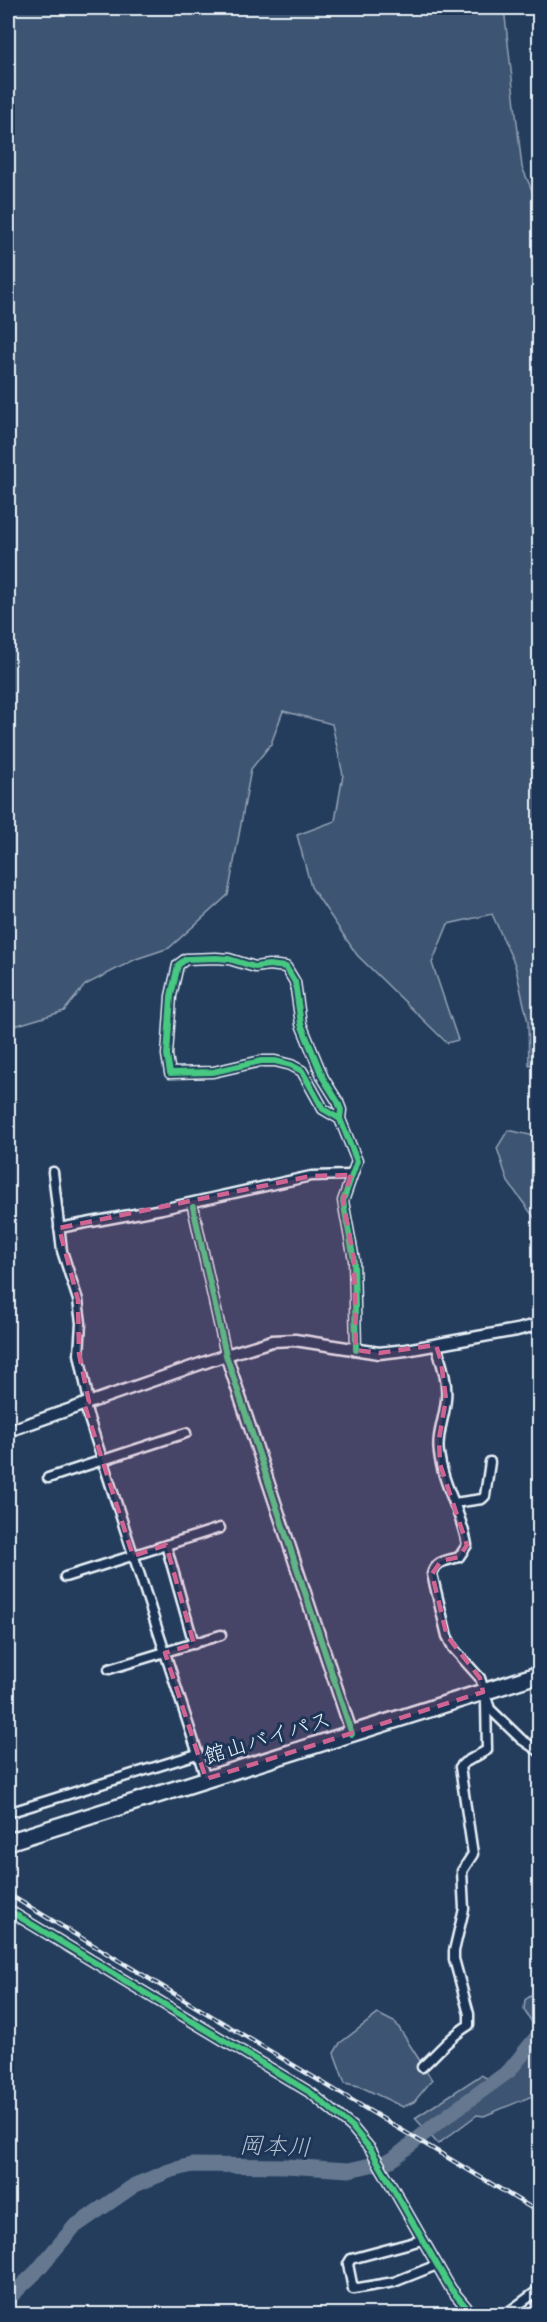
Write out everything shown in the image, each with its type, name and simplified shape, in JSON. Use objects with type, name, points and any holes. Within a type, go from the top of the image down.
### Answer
[{"type":"highway","name":"館山バイパス","points":[[8,1842],[352,1734],[484,1697],[540,1674]]},
{"type":"street","points":[[340,1119],[323,1109],[302,1071],[291,1065],[275,1061],[261,1061],[213,1072],[170,1072],[167,1054],[171,996],[178,965],[186,959],[216,958],[255,967],[269,965],[286,967],[295,982],[301,1024],[323,1078],[338,1102],[341,1110],[340,1119],[357,1161],[343,1201],[354,1260],[356,1350]]},
{"type":"street","points":[[53,1172],[62,1251],[78,1300],[81,1323],[79,1354],[87,1403],[102,1460],[206,1779]]},
{"type":"street","points":[[59,1228],[162,1209],[311,1176],[351,1175]]},
{"type":"street","points":[[193,1207],[226,1355],[352,1734]]},
{"type":"street","points":[[8,1431],[272,1341],[295,1340],[379,1353],[436,1345],[540,1324]]},
{"type":"street","points":[[422,2067],[446,2042],[469,2025],[470,2014],[454,1959],[464,1909],[462,1871],[473,1854],[460,1767],[464,1762],[487,1750],[484,1697],[480,1678],[453,1648],[447,1636],[432,1574],[441,1561],[459,1557],[467,1545],[465,1532],[440,1464],[438,1449],[446,1400],[446,1385],[436,1345]]},
{"type":"street","points":[[48,1478],[186,1433]]},
{"type":"street","points":[[454,1503],[482,1499],[485,1496],[490,1462]]},
{"type":"street","points":[[65,1577],[220,1528]]},
{"type":"street","points":[[166,1545],[194,1644]]},
{"type":"street","points":[[109,1669],[221,1635]]},
{"type":"street","points":[[484,1697],[490,1709],[515,1734],[540,1752]]},
{"type":"street","points":[[8,1813],[197,1754]]},
{"type":"street","points":[[8,1910],[311,2092],[352,2127],[371,2150],[451,2289],[471,2314]]},
{"type":"street","points":[[422,2240],[351,2259],[348,2264],[353,2289],[394,2282],[437,2265]]},
{"type":"street","points":[[506,2314],[540,2289]]},
{"type":"highlighted area","points":[[351,1175],[343,1201],[354,1260],[356,1350],[379,1353],[436,1345],[441,1361],[446,1399],[439,1439],[440,1464],[467,1545],[459,1557],[441,1561],[432,1574],[447,1636],[480,1678],[483,1692],[206,1779],[165,1653],[194,1644],[166,1545],[133,1556],[84,1403],[89,1402],[79,1354],[78,1300],[59,1228],[311,1176]]},
{"type":"shaded area","points":[[8,8],[504,8],[522,167],[540,209],[539,1063],[529,1065],[528,1022],[515,965],[492,914],[448,924],[432,963],[458,1040],[447,1043],[357,955],[311,887],[297,835],[335,821],[343,775],[332,724],[283,711],[271,744],[251,769],[228,895],[169,948],[136,959],[85,985],[64,1011],[8,1028]]},
{"type":"shaded area","points":[[508,1130],[539,1137],[539,1224],[508,1182],[497,1148]]},
{"type":"shaded area","points":[[539,1990],[539,2033],[524,2010],[525,2000]]},
{"type":"shaded area","points":[[378,2014],[396,2023],[432,2080],[414,2102],[403,2107],[359,2086],[345,2083],[334,2053],[340,2043]]},
{"type":"shaded area","points":[[539,2046],[537,2094],[484,2116],[477,2115],[438,2144],[415,2118],[481,2075],[500,2085]]},
{"type":"waterway","name":"岡本川","points":[[8,2299],[35,2273],[74,2227],[135,2185],[169,2171],[192,2165],[285,2166],[349,2170],[392,2160],[436,2124],[509,2071],[540,2033]]},
{"type":"railway","points":[[8,1894],[540,2213]]},
{"type":"cycle path","points":[[340,1119],[323,1109],[302,1071],[291,1065],[275,1061],[261,1061],[213,1072],[170,1073],[167,1055],[171,996],[178,965],[186,959],[216,958],[229,959],[255,967],[269,965],[286,967],[295,982],[301,1024],[323,1078],[338,1102],[341,1110],[340,1119],[357,1161],[343,1201],[354,1260],[356,1350]]},
{"type":"cycle path","points":[[193,1207],[226,1355],[352,1734]]},
{"type":"cycle path","points":[[8,1910],[311,2093],[352,2127],[371,2150],[451,2289],[472,2314]]}]
